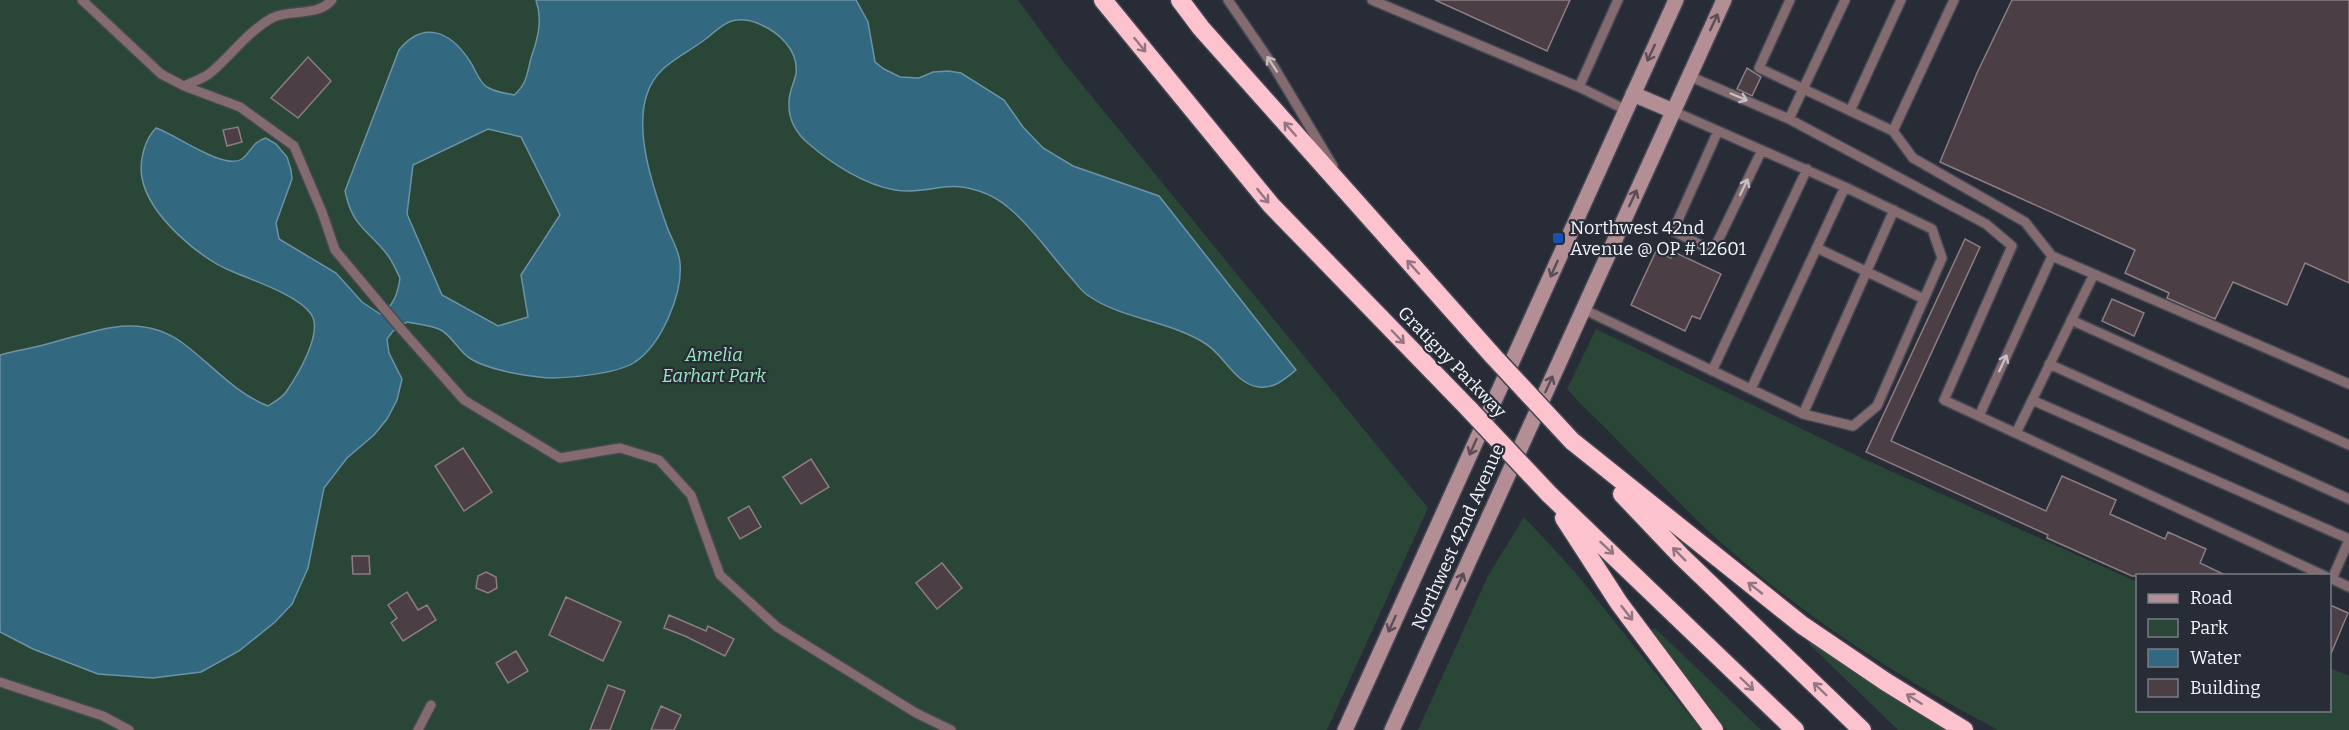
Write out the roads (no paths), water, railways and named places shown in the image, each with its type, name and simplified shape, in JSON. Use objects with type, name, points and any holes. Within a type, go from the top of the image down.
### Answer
[{"type":"highway","name":"Gratigny Parkway","points":[[1103,0],[1271,205],[1549,494],[1795,730]]},
{"type":"highway","name":"Gratigny Parkway","points":[[1180,0],[1201,28],[1356,204],[1572,441],[1681,556],[1862,730]]},
{"type":"highway","points":[[1572,441],[1802,626],[1964,730]]},
{"type":"highway","points":[[1549,494],[1619,603],[1714,730]]},
{"type":"main road","name":"Northwest 42nd Avenue","points":[[1345,730],[1676,0]]},
{"type":"main road","name":"Northwest 42nd Avenue","points":[[1392,730],[1724,0]]},
{"type":"main road","points":[[1633,94],[1673,111]]},
{"type":"lane","points":[[82,0],[161,74],[184,86],[240,106],[294,147],[322,212],[335,250],[464,400],[560,458],[620,448],[659,460],[691,495],[720,575],[777,627],[916,713],[951,730]]},
{"type":"lane","points":[[184,86],[208,75],[257,28],[275,17],[305,13],[327,6],[332,0]]},
{"type":"lane","points":[[1228,0],[1274,67],[1356,204]]},
{"type":"lane","points":[[1372,0],[1579,87],[1626,110]]},
{"type":"lane","points":[[1579,87],[1618,0]]},
{"type":"lane","points":[[1790,0],[1759,68],[1893,131],[1913,158],[2025,222],[2052,256],[2349,384]]},
{"type":"lane","points":[[1789,119],[1845,0]]},
{"type":"lane","points":[[1850,111],[1901,0]]},
{"type":"lane","points":[[1893,131],[1954,0]]},
{"type":"lane","points":[[1689,76],[1789,119],[1986,224],[2012,246],[1944,400],[2322,574]]},
{"type":"lane","points":[[1583,309],[1803,414],[1853,426],[1877,406],[1942,258],[1932,229],[1807,169],[1673,111]]},
{"type":"lane","points":[[1718,131],[1673,231],[1713,251],[1762,150]]},
{"type":"lane","points":[[1712,371],[1807,169]]},
{"type":"lane","points":[[1751,389],[1845,187]]},
{"type":"lane","points":[[1803,414],[1894,210]]},
{"type":"lane","points":[[1817,248],[1924,299]]},
{"type":"lane","points":[[1979,416],[2052,256]]},
{"type":"lane","points":[[2016,433],[2094,274]]},
{"type":"lane","points":[[2071,320],[2349,445]]},
{"type":"lane","points":[[2049,364],[2349,499]]},
{"type":"lane","points":[[2032,400],[2349,540],[2331,574]]},
{"type":"lane","points":[[2331,578],[2349,587]]},
{"type":"lane","points":[[0,682],[103,716],[129,730]]},
{"type":"lane","points":[[418,730],[431,705]]},
{"type":"water","points":[[536,0],[856,0],[868,22],[875,62],[884,69],[900,77],[919,78],[933,72],[961,73],[1004,100],[1023,127],[1043,148],[1073,166],[1159,196],[1296,370],[1279,383],[1270,386],[1251,385],[1243,381],[1213,349],[1192,336],[1102,304],[1081,289],[1018,216],[987,194],[970,188],[952,186],[913,191],[895,190],[872,184],[838,166],[804,140],[791,120],[789,98],[796,74],[796,65],[791,49],[779,36],[765,27],[749,20],[735,20],[724,25],[664,68],[657,75],[647,94],[643,125],[647,159],[661,209],[678,253],[680,275],[678,289],[668,318],[645,354],[627,366],[602,373],[560,378],[531,376],[478,363],[459,349],[441,330],[407,322],[393,331],[387,339],[389,353],[402,379],[397,400],[387,419],[374,435],[347,458],[324,488],[308,568],[292,604],[275,622],[239,651],[201,672],[153,678],[98,674],[33,649],[0,632],[0,355],[90,332],[122,326],[138,326],[169,334],[245,394],[268,406],[286,392],[312,342],[314,322],[305,307],[287,295],[222,267],[208,258],[178,235],[155,207],[142,178],[141,165],[143,152],[156,128],[224,160],[242,159],[255,144],[266,138],[276,144],[287,157],[292,179],[276,223],[279,239],[336,273],[362,302],[380,314],[392,303],[400,278],[388,256],[356,220],[345,191],[399,50],[417,35],[427,32],[445,36],[462,50],[487,87],[514,95],[525,80],[535,45],[539,26]],"holes":[[[488,129],[521,137],[560,215],[521,275],[528,317],[498,326],[442,295],[407,214],[413,165]]]},
{"type":"place","name":"Northwest 42nd Avenue @ OP # 12601","points":[[1558,238]]},
{"type":"park label","name":"Amelia Earhart Park","points":[[714,365]]}]
